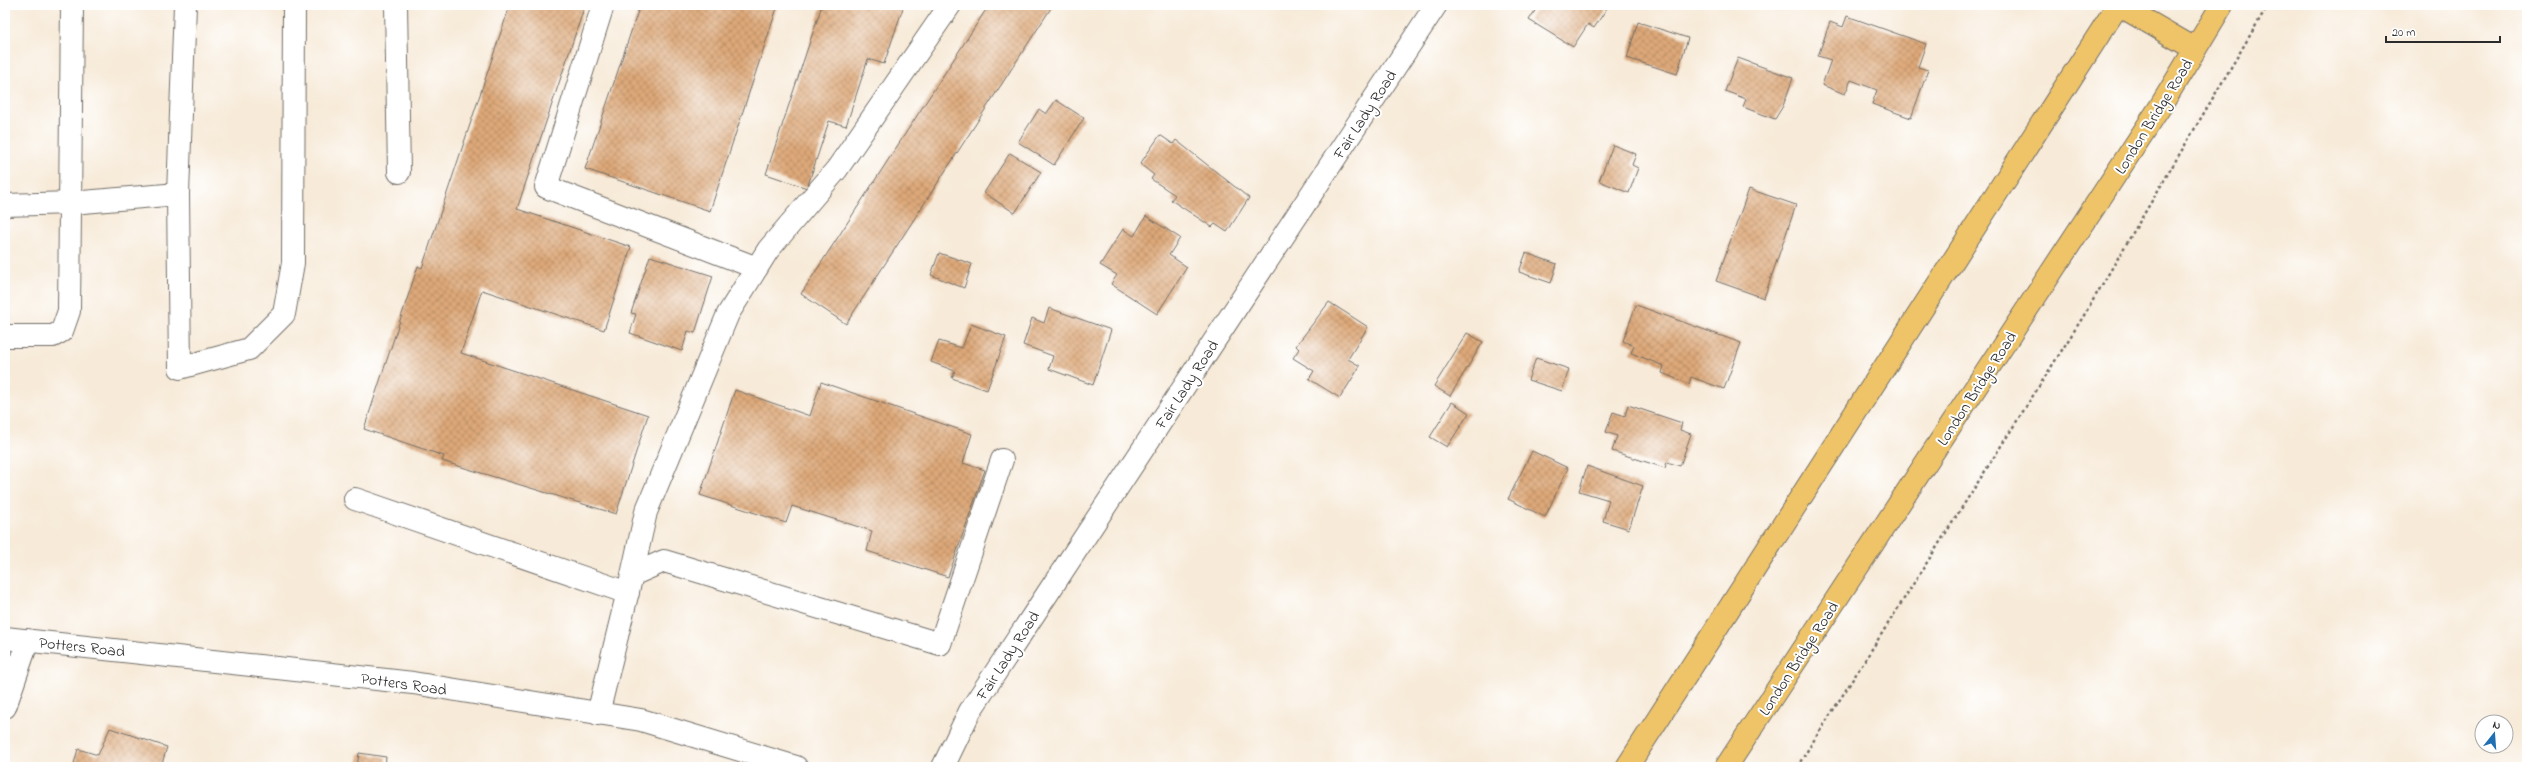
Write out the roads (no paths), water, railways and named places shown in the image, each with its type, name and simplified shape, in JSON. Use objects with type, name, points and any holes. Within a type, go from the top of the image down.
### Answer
[{"type":"main road","points":[[1627,767],[2119,5],[2195,49]]},
{"type":"main road","name":"London Bridge Road","points":[[1726,767],[2146,129],[2222,5]]},
{"type":"street","points":[[5,336],[53,336],[62,331],[69,311],[72,5]]},
{"type":"street","points":[[185,5],[178,194],[180,368],[249,349],[284,314],[293,263],[294,5]]},
{"type":"street","points":[[396,5],[399,172]]},
{"type":"street","points":[[603,5],[546,187],[757,268]]},
{"type":"street","points":[[598,714],[646,512],[728,314],[768,250],[837,169],[950,5]]},
{"type":"street","name":"Fair Lady Road","points":[[943,767],[970,711],[1436,5]]},
{"type":"street","points":[[5,205],[71,203],[178,194]]},
{"type":"street","points":[[630,584],[664,561],[940,644],[1002,460]]},
{"type":"street","points":[[355,498],[630,584]]},
{"type":"street","name":"Potters Road","points":[[5,638],[413,683],[641,720],[796,767]]},
{"type":"street","points":[[5,707],[28,640]]}]
